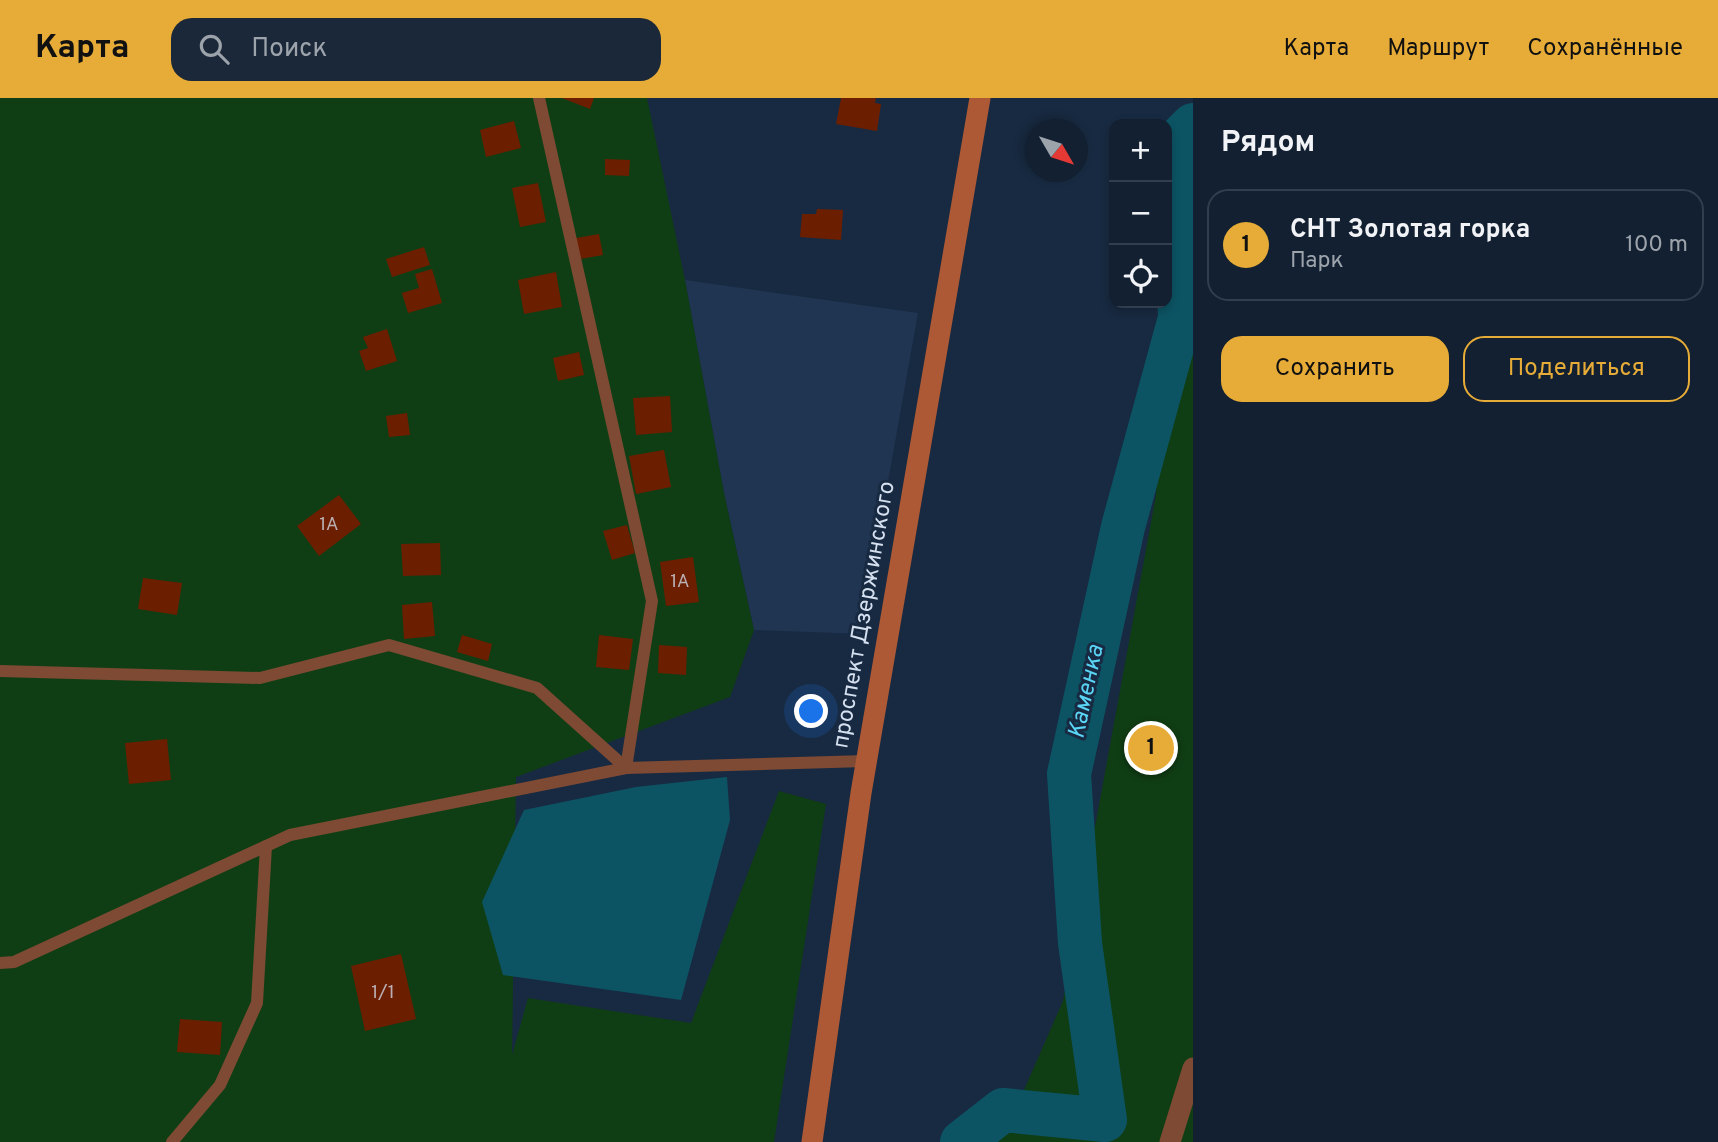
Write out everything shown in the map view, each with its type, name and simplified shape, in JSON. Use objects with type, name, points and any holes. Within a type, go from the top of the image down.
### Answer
[{"type":"street","name":"проспект Дзержинского","points":[[812,1142],[866,761],[980,98]]},
{"type":"street","points":[[1170,1142],[1193,1068]]},
{"type":"lane","points":[[539,98],[652,601],[625,768]]},
{"type":"lane","points":[[0,671],[260,678],[389,645],[537,688],[625,768]]},
{"type":"lane","points":[[0,962],[13,962],[290,835],[625,768],[866,761]]},
{"type":"lane","points":[[172,1142],[220,1085],[257,1003],[266,846]]},
{"type":"shaded area","points":[[685,280],[918,313],[861,634],[754,630],[724,493]]},
{"type":"shaded area","points":[[727,777],[730,820],[681,1000],[503,975],[482,902],[524,810],[636,787]]},
{"type":"green space","points":[[0,98],[647,98],[685,280],[724,493],[754,630],[730,697],[516,777],[512,1055],[528,998],[691,1023],[779,791],[826,804],[774,1142],[0,1142]]},
{"type":"green space","points":[[1193,118],[1193,1142],[984,1142],[1024,1090],[1063,1001],[1156,495],[1165,308],[1172,308],[1173,135]]},
{"type":"building","points":[[562,98],[594,98],[590,109]]},
{"type":"building","points":[[841,98],[876,98],[875,103],[881,104],[877,131],[836,124]]},
{"type":"building","points":[[514,121],[521,148],[486,157],[480,130]]},
{"type":"building","points":[[605,159],[630,160],[629,176],[605,175]]},
{"type":"building","points":[[538,183],[546,222],[520,227],[512,188]]},
{"type":"building","points":[[817,209],[843,210],[841,240],[800,237],[802,214],[816,214]]},
{"type":"building","points":[[599,234],[603,255],[580,259],[576,238]]},
{"type":"building","points":[[424,247],[430,265],[392,277],[386,259]]},
{"type":"building","points":[[432,269],[442,303],[408,313],[402,293],[419,288],[415,274]]},
{"type":"building","points":[[556,272],[562,307],[524,314],[518,280]]},
{"type":"building","points":[[387,329],[397,361],[366,371],[359,351],[368,348],[363,337]]},
{"type":"building","points":[[579,352],[584,375],[558,381],[553,358]]},
{"type":"building","points":[[670,396],[672,432],[636,435],[633,398]]},
{"type":"building","points":[[407,413],[410,435],[389,437],[386,416]]},
{"type":"building","points":[[664,450],[671,487],[636,494],[629,456]]},
{"type":"building","points":[[339,495],[361,524],[319,556],[297,526]]},
{"type":"building","points":[[627,525],[635,553],[612,560],[603,531]]},
{"type":"building","points":[[440,543],[441,575],[403,576],[401,544]]},
{"type":"building","points":[[693,557],[699,602],[666,606],[660,562]]},
{"type":"building","points":[[143,578],[182,583],[177,615],[138,609]]},
{"type":"building","points":[[432,602],[435,636],[404,639],[402,605]]},
{"type":"building","points":[[462,635],[492,644],[488,661],[457,652]]},
{"type":"building","points":[[599,635],[633,639],[629,670],[596,667]]},
{"type":"building","points":[[659,645],[687,647],[686,675],[658,673]]},
{"type":"building","points":[[167,739],[171,780],[129,784],[125,743]]},
{"type":"building","points":[[401,954],[416,1019],[365,1031],[351,966]]},
{"type":"building","points":[[180,1019],[222,1022],[220,1055],[177,1052]]},
{"type":"waterway","name":"Каменка","points":[[962,1142],[1003,1110],[1105,1120],[1080,943],[1069,774],[1123,527],[1180,318],[1175,143],[1193,125]]},
{"type":"place","name":"СНТ Золотая горка","points":[[1151,748]]}]
